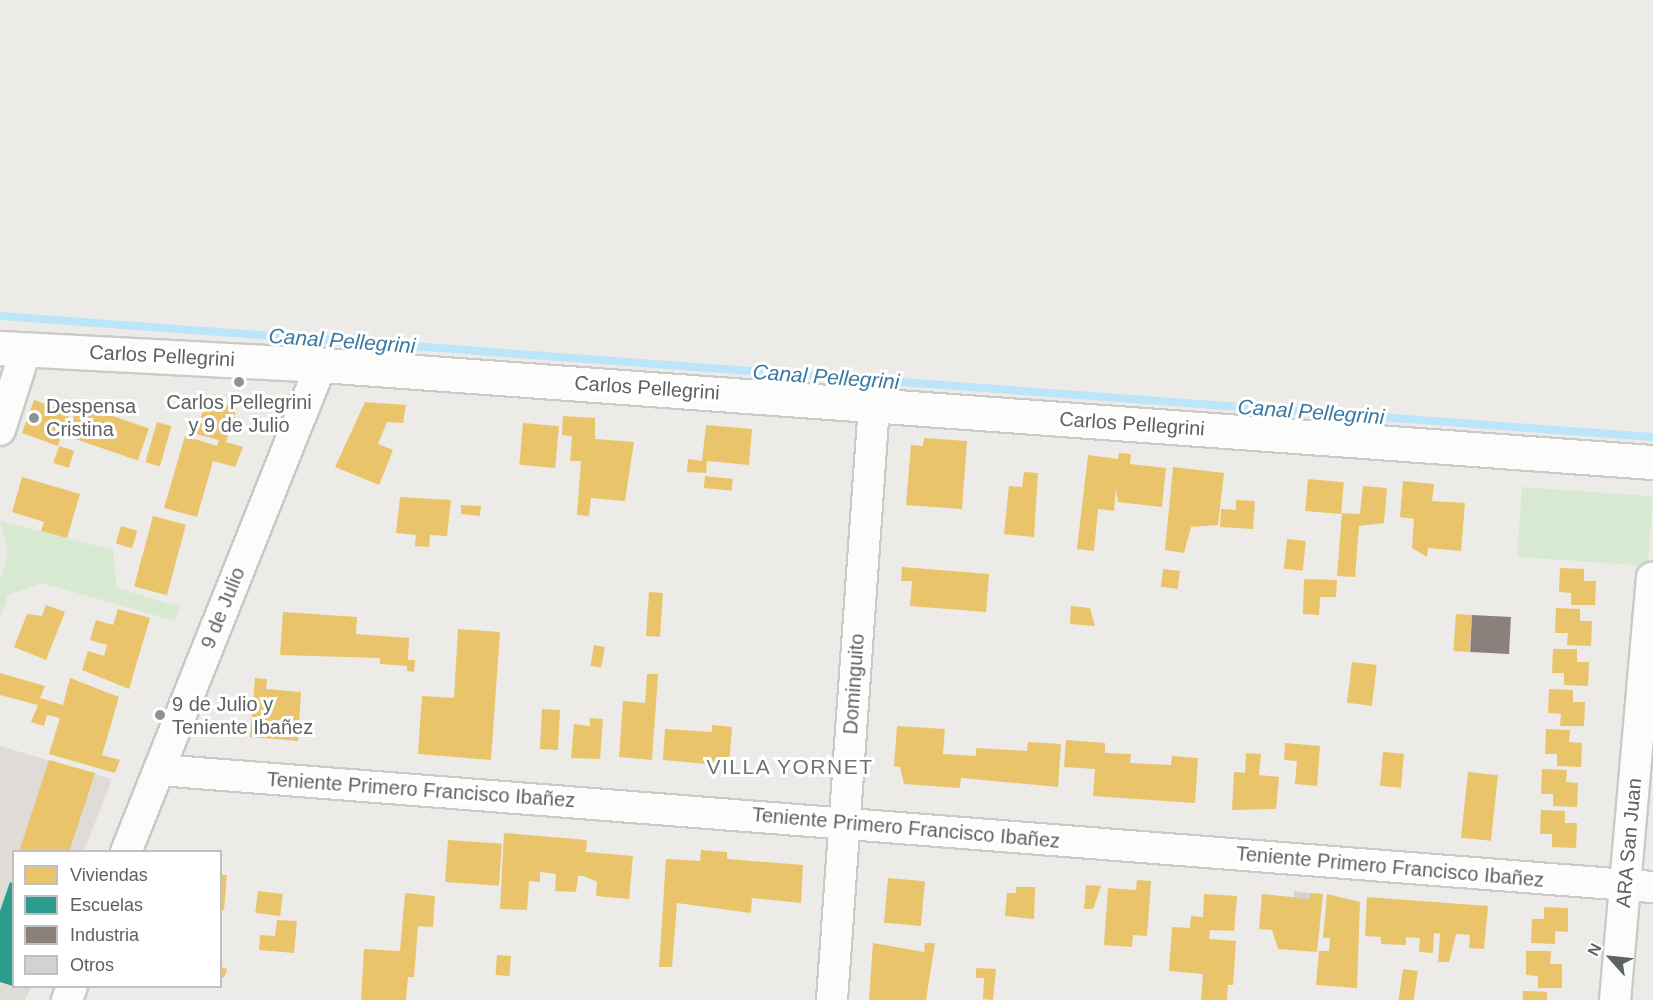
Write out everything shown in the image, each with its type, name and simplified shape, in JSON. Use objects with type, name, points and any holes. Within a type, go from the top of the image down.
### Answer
[{"type":"main road","name":"Carlos Pellegrini","points":[[13,348],[321,364],[1653,462]]},
{"type":"street","points":[[0,430],[13,348]]},
{"type":"street","name":"9 de Julio","points":[[127,850],[321,364]]},
{"type":"street","name":"Dominguito","points":[[832,1000],[874,405]]},
{"type":"street","name":"ARA San Juan","points":[[1615,1000],[1639,886],[1652,578]]},
{"type":"street","name":"Teniente Primero Francisco Ibañez","points":[[159,770],[1639,886]]},
{"type":"shaded area","points":[[0,746],[112,779],[84,850],[12,850],[12,988],[31,988],[25,1000],[0,1000]]},
{"type":"green space","points":[[1522,487],[1653,496],[1648,566],[1517,557]]},
{"type":"green space","points":[[0,521],[113,550],[117,588],[180,607],[175,621],[42,583],[8,595],[0,618],[0,580],[8,554]]},
{"type":"building: Viviendas","points":[[207,398],[237,408],[226,442],[243,447],[235,467],[213,461],[197,517],[164,508],[185,436],[217,446],[219,440],[196,434]]},
{"type":"building: Viviendas","points":[[34,400],[70,413],[58,446],[22,433]]},
{"type":"building: Viviendas","points":[[365,402],[406,405],[403,423],[387,422],[378,444],[393,450],[379,485],[335,467]]},
{"type":"building: Viviendas","points":[[78,404],[149,428],[138,461],[67,436]]},
{"type":"building: Viviendas","points":[[563,416],[595,418],[595,439],[634,442],[625,501],[591,498],[589,516],[577,515],[581,461],[570,461],[572,436],[562,435]]},
{"type":"building: Viviendas","points":[[157,422],[171,426],[160,467],[145,462]]},
{"type":"building: Viviendas","points":[[523,423],[559,426],[555,468],[519,465]]},
{"type":"building: Viviendas","points":[[706,425],[752,429],[749,465],[707,461],[706,473],[687,472],[688,459],[702,461]]},
{"type":"building: Viviendas","points":[[924,438],[967,441],[962,509],[906,505],[911,445],[923,446]]},
{"type":"building: Viviendas","points":[[59,446],[74,451],[69,468],[53,463]]},
{"type":"building: Viviendas","points":[[1119,453],[1131,454],[1130,464],[1166,468],[1162,507],[1118,502],[1116,488],[1114,511],[1098,509],[1094,551],[1077,549],[1088,455],[1118,459]]},
{"type":"building: Viviendas","points":[[1173,467],[1224,473],[1218,525],[1191,527],[1184,553],[1165,550]]},
{"type":"building: Viviendas","points":[[1024,472],[1038,473],[1034,537],[1004,534],[1009,486],[1022,487]]},
{"type":"building: Viviendas","points":[[705,476],[733,479],[732,491],[704,488]]},
{"type":"building: Viviendas","points":[[22,477],[80,494],[67,538],[41,531],[44,522],[12,512]]},
{"type":"building: Viviendas","points":[[1308,479],[1344,482],[1341,514],[1305,511]]},
{"type":"building: Viviendas","points":[[1403,481],[1434,484],[1432,501],[1465,503],[1461,551],[1428,548],[1427,557],[1412,548],[1414,519],[1400,517]]},
{"type":"building: Viviendas","points":[[1363,486],[1387,488],[1384,523],[1359,526],[1355,577],[1337,576],[1342,513],[1360,514]]},
{"type":"building: Viviendas","points":[[400,497],[451,500],[447,536],[430,535],[429,547],[415,546],[416,535],[396,533]]},
{"type":"building: Viviendas","points":[[1236,500],[1255,501],[1253,529],[1220,527],[1221,509],[1236,510]]},
{"type":"building: Viviendas","points":[[461,505],[481,506],[480,516],[461,514]]},
{"type":"building: Viviendas","points":[[153,516],[186,525],[167,595],[134,587]]},
{"type":"building: Viviendas","points":[[121,526],[137,531],[132,548],[116,543]]},
{"type":"building: Viviendas","points":[[1287,539],[1306,541],[1303,571],[1284,569]]},
{"type":"building: Viviendas","points":[[902,567],[989,574],[986,612],[910,606],[912,581],[901,581]]},
{"type":"building: Viviendas","points":[[1560,568],[1584,569],[1584,581],[1596,581],[1595,605],[1571,605],[1571,593],[1559,592]]},
{"type":"building: Viviendas","points":[[1163,569],[1180,571],[1178,589],[1161,587]]},
{"type":"building: Viviendas","points":[[1304,579],[1337,580],[1336,597],[1320,597],[1319,615],[1303,614]]},
{"type":"building: Viviendas","points":[[649,592],[663,593],[660,637],[646,636]]},
{"type":"building: Viviendas","points":[[46,605],[65,612],[46,660],[14,647],[27,614],[42,616]]},
{"type":"building: Viviendas","points":[[1071,606],[1090,608],[1095,626],[1070,624]]},
{"type":"building: Viviendas","points":[[1556,608],[1580,609],[1580,621],[1592,621],[1591,646],[1567,645],[1568,633],[1555,633]]},
{"type":"building: Viviendas","points":[[118,609],[150,618],[129,689],[82,670],[88,651],[104,656],[107,645],[90,640],[96,620],[113,625]]},
{"type":"building: Viviendas","points":[[283,612],[357,617],[356,634],[409,638],[408,660],[415,660],[414,672],[407,671],[407,666],[380,664],[380,658],[280,655]]},
{"type":"building: Viviendas","points":[[1456,614],[1472,615],[1469,652],[1453,651]]},
{"type":"building: Viviendas","points":[[458,629],[500,632],[491,760],[418,754],[422,696],[454,698]]},
{"type":"building: Viviendas","points":[[594,645],[605,647],[601,668],[590,666]]},
{"type":"building: Viviendas","points":[[1553,649],[1577,649],[1577,662],[1589,662],[1588,686],[1564,685],[1564,673],[1552,673]]},
{"type":"building: Viviendas","points":[[1352,662],[1377,665],[1372,706],[1347,703]]},
{"type":"building: Viviendas","points":[[0,673],[45,686],[40,698],[63,705],[70,678],[119,697],[102,755],[120,760],[115,773],[49,754],[60,718],[47,715],[44,726],[31,722],[38,705],[0,695]]},
{"type":"building: Viviendas","points":[[647,674],[658,674],[652,760],[619,757],[623,701],[645,703]]},
{"type":"building: Viviendas","points":[[255,678],[267,679],[266,689],[301,692],[298,741],[250,737]]},
{"type":"building: Viviendas","points":[[1549,689],[1573,690],[1573,702],[1585,702],[1584,726],[1560,726],[1561,714],[1548,713]]},
{"type":"building: Viviendas","points":[[542,709],[560,710],[558,750],[540,749]]},
{"type":"building: Viviendas","points":[[590,718],[603,719],[600,759],[571,758],[574,724],[590,726]]},
{"type":"building: Viviendas","points":[[712,725],[732,727],[729,766],[663,760],[665,729],[712,732]]},
{"type":"building: Viviendas","points":[[897,726],[945,729],[943,754],[976,756],[976,748],[1027,751],[1028,742],[1061,744],[1058,787],[961,778],[960,788],[904,784],[900,767],[894,766]]},
{"type":"building: Viviendas","points":[[1546,729],[1570,730],[1569,742],[1582,743],[1581,767],[1557,766],[1557,754],[1545,754]]},
{"type":"building: Viviendas","points":[[1066,740],[1105,743],[1105,753],[1131,754],[1130,763],[1171,765],[1172,756],[1198,758],[1195,803],[1093,796],[1095,769],[1064,767]]},
{"type":"building: Viviendas","points":[[1285,743],[1320,746],[1317,786],[1295,784],[1297,761],[1284,760]]},
{"type":"building: Viviendas","points":[[1383,752],[1404,754],[1401,788],[1380,786]]},
{"type":"building: Viviendas","points":[[1246,753],[1261,754],[1259,775],[1279,777],[1276,809],[1232,810],[1234,772],[1245,773]]},
{"type":"building: Viviendas","points":[[49,760],[95,773],[70,850],[20,850]]},
{"type":"building: Viviendas","points":[[1542,769],[1567,770],[1566,782],[1578,783],[1577,807],[1553,806],[1553,794],[1541,794]]},
{"type":"building: Viviendas","points":[[1468,772],[1498,775],[1491,841],[1461,838]]},
{"type":"building: Viviendas","points":[[1541,810],[1565,811],[1565,823],[1577,823],[1576,848],[1552,847],[1552,834],[1540,834]]},
{"type":"building: Viviendas","points":[[504,833],[587,840],[586,852],[633,856],[629,899],[596,896],[597,882],[584,876],[578,876],[576,892],[555,891],[556,874],[540,872],[540,882],[529,881],[527,910],[500,909]]},
{"type":"building: Viviendas","points":[[448,840],[502,844],[499,886],[445,882]]},
{"type":"building: Viviendas","points":[[701,850],[727,852],[727,859],[803,865],[801,903],[752,898],[751,913],[677,903],[672,967],[659,967],[666,859],[700,861]]},
{"type":"building: Viviendas","points":[[222,875],[227,875],[224,910],[222,910]]},
{"type":"building: Viviendas","points":[[888,878],[925,881],[921,926],[884,923]]},
{"type":"building: Viviendas","points":[[1137,880],[1151,881],[1147,936],[1133,935],[1132,947],[1104,945],[1108,888],[1136,890]]},
{"type":"building: Viviendas","points":[[1086,885],[1101,886],[1093,909],[1084,909]]},
{"type":"building: Viviendas","points":[[1016,887],[1035,887],[1034,919],[1005,916],[1007,893],[1016,893]]},
{"type":"building: Viviendas","points":[[258,891],[283,894],[280,916],[255,913]]},
{"type":"building: Viviendas","points":[[405,893],[435,896],[433,927],[418,926],[414,977],[408,977],[406,1000],[361,1000],[364,949],[400,951]]},
{"type":"building: Viviendas","points":[[1310,893],[1323,894],[1317,952],[1278,949],[1272,930],[1259,929],[1262,894],[1309,899]]},
{"type":"building: Viviendas","points":[[1204,894],[1237,896],[1234,931],[1210,930],[1209,939],[1236,941],[1233,985],[1228,985],[1227,1000],[1201,1000],[1203,974],[1169,971],[1172,927],[1190,928],[1191,916],[1203,917]]},
{"type":"building: Viviendas","points":[[1327,894],[1360,902],[1357,988],[1316,985],[1319,951],[1329,951],[1330,938],[1323,938]]},
{"type":"building: Viviendas","points":[[1367,897],[1488,906],[1484,949],[1469,948],[1470,935],[1456,934],[1449,962],[1438,962],[1440,934],[1434,933],[1433,953],[1419,952],[1420,938],[1406,937],[1406,945],[1381,944],[1381,937],[1365,936]]},
{"type":"building: Viviendas","points":[[1544,907],[1568,908],[1568,932],[1555,931],[1555,944],[1531,943],[1532,919],[1544,919]]},
{"type":"building: Viviendas","points":[[277,920],[297,921],[294,953],[259,950],[260,935],[275,936]]},
{"type":"building: Viviendas","points":[[873,943],[924,952],[925,943],[935,943],[926,1000],[869,1000]]},
{"type":"building: Viviendas","points":[[1526,951],[1551,951],[1550,964],[1562,964],[1562,988],[1538,988],[1538,976],[1526,975]]},
{"type":"building: Viviendas","points":[[497,955],[511,956],[510,976],[496,975]]},
{"type":"building: Viviendas","points":[[222,968],[227,969],[224,978],[222,978]]},
{"type":"building: Viviendas","points":[[976,968],[996,969],[993,1000],[983,999],[984,978],[976,978]]},
{"type":"building: Viviendas","points":[[1403,969],[1418,971],[1414,1000],[1399,1000]]},
{"type":"building: Viviendas","points":[[1523,991],[1547,992],[1547,1000],[1523,1000]]},
{"type":"building: Escuelas","points":[[10,882],[12,883],[12,986],[0,982],[0,911]]},
{"type":"building: Industria","points":[[1472,615],[1511,617],[1509,654],[1470,652]]},
{"type":"building: Otros","points":[[1294,891],[1310,893],[1309,899],[1294,898]]},
{"type":"waterway","name":"Canal Pellegrini","points":[[0,316],[1653,437]]},
{"type":"place","name":"Carlos Pellegrini y 9 de Julio","points":[[239,382]]},
{"type":"place","name":"Despensa Cristina","points":[[34,418]]},
{"type":"place","name":"9 de Julio y Teniente Ibañez","points":[[160,715]]},
{"type":"district","name":"VILLA YORNET","points":[[790,767]]}]
